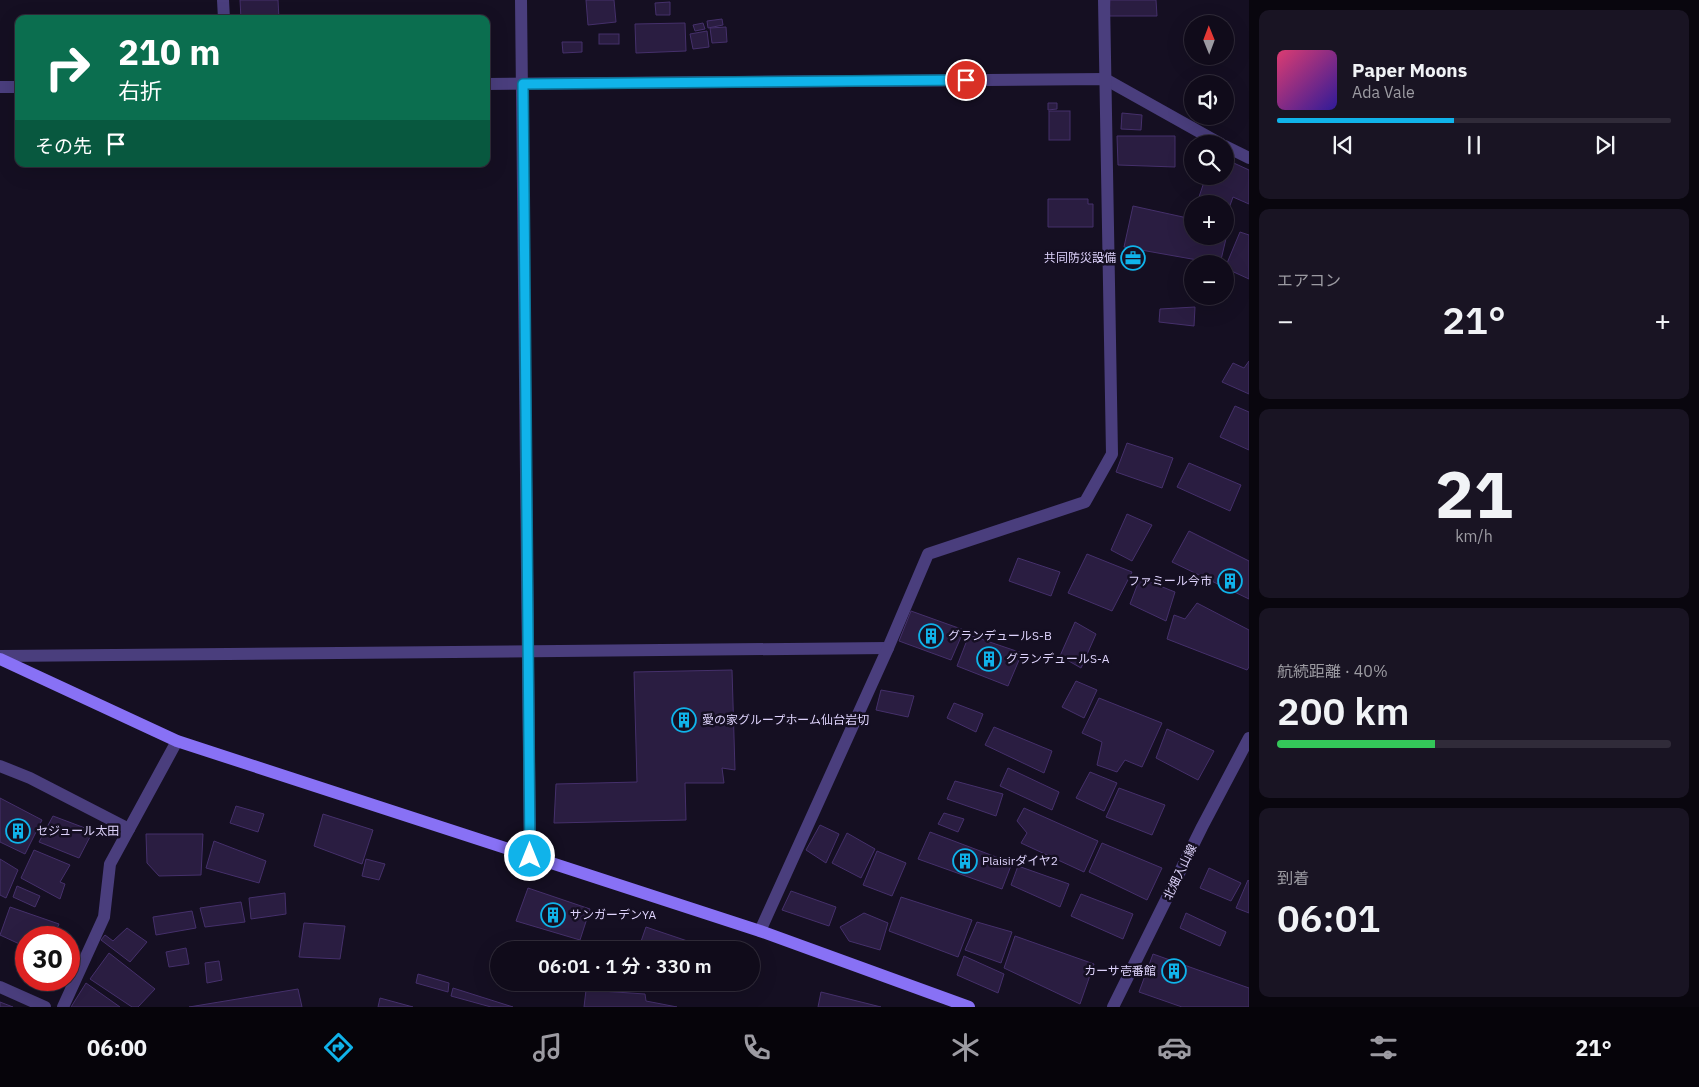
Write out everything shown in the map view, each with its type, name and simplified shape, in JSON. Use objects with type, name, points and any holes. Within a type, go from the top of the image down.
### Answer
[{"type":"street","points":[[223,0],[224,15]]},
{"type":"street","points":[[521,0],[530,856]]},
{"type":"street","points":[[760,931],[888,648],[928,554],[1086,502],[1112,454],[1104,0]]},
{"type":"street","points":[[490,84],[1105,79],[1204,135]]},
{"type":"street","points":[[0,87],[15,87]]},
{"type":"street","points":[[1234,150],[1249,158]]},
{"type":"street","points":[[0,658],[888,648]]},
{"type":"street","points":[[0,658],[177,741],[760,931],[969,1007]]},
{"type":"street","name":"北畑入山線","points":[[1112,1007],[1249,738]]},
{"type":"street","points":[[63,1007],[104,918],[110,864],[177,741]]},
{"type":"street","points":[[0,766],[30,778],[129,829]]},
{"type":"street","points":[[0,987],[45,1007]]},
{"type":"building","points":[[240,0],[278,0],[279,15],[241,15]]},
{"type":"building","points":[[586,0],[614,0],[616,22],[588,25]]},
{"type":"building","points":[[1110,0],[1156,0],[1157,16],[1109,16]]},
{"type":"building","points":[[670,2],[670,15],[656,15],[655,3]]},
{"type":"building","points":[[722,19],[723,25],[708,28],[707,21]]},
{"type":"building","points":[[685,23],[686,51],[636,53],[635,24]]},
{"type":"building","points":[[703,23],[705,29],[695,31],[693,25]]},
{"type":"building","points":[[726,27],[727,42],[712,43],[710,28]]},
{"type":"building","points":[[707,31],[709,47],[693,49],[690,34]]},
{"type":"building","points":[[599,34],[619,34],[619,44],[599,44]]},
{"type":"building","points":[[562,42],[582,42],[582,52],[563,53]]},
{"type":"building","points":[[1048,103],[1057,103],[1057,109],[1048,110]]},
{"type":"building","points":[[1049,111],[1070,111],[1070,140],[1049,140]]},
{"type":"building","points":[[1122,113],[1142,115],[1141,130],[1121,129]]},
{"type":"building","points":[[1117,136],[1175,136],[1175,167],[1118,165]]},
{"type":"building","points":[[1234,163],[1249,170],[1249,204],[1234,197],[1234,195],[1200,195],[1203,185],[1234,185]]},
{"type":"building","points":[[1048,199],[1088,199],[1088,204],[1093,204],[1093,227],[1048,227]]},
{"type":"building","points":[[1133,206],[1184,217],[1184,245],[1224,245],[1222,255],[1184,255],[1184,258],[1124,247]]},
{"type":"building","points":[[1240,232],[1249,235],[1249,279],[1234,272],[1234,255],[1230,255]]},
{"type":"building","points":[[1195,307],[1194,326],[1159,322],[1160,309]]},
{"type":"building","points":[[1249,361],[1249,394],[1222,382],[1233,363],[1244,368]]},
{"type":"building","points":[[1235,406],[1249,412],[1249,450],[1220,437]]},
{"type":"building","points":[[1127,443],[1173,458],[1162,488],[1116,472]]},
{"type":"building","points":[[1189,463],[1241,485],[1230,511],[1177,487]]},
{"type":"building","points":[[1127,514],[1152,525],[1132,561],[1111,550]]},
{"type":"building","name":"ファミール今市","points":[[1189,531],[1249,561],[1249,599],[1172,562]]},
{"type":"building","points":[[1087,554],[1132,572],[1112,611],[1068,593]]},
{"type":"building","points":[[1018,558],[1060,572],[1051,596],[1009,581]]},
{"type":"building","points":[[1140,578],[1175,592],[1166,621],[1130,604]]},
{"type":"building","points":[[1197,603],[1249,630],[1249,667],[1247,670],[1167,639],[1174,615],[1185,619]]},
{"type":"building","name":"グランデュールS-B","points":[[911,611],[964,630],[951,660],[899,641]]},
{"type":"building","points":[[1075,622],[1096,634],[1081,668],[1060,656]]},
{"type":"building","name":"グランデュールS-A","points":[[969,635],[1022,653],[1008,686],[957,666]]},
{"type":"building","name":"愛の家グループホーム仙台岩切","points":[[732,670],[735,770],[722,768],[724,783],[685,783],[686,820],[554,823],[556,784],[637,782],[634,672]]},
{"type":"building","points":[[1076,681],[1097,690],[1084,718],[1062,707]]},
{"type":"building","points":[[881,690],[914,696],[908,717],[876,710]]},
{"type":"building","points":[[1099,698],[1162,723],[1142,767],[1125,760],[1117,772],[1097,765],[1102,742],[1082,733]]},
{"type":"building","points":[[954,703],[983,714],[976,732],[947,718]]},
{"type":"building","points":[[994,727],[1052,751],[1044,773],[985,745]]},
{"type":"building","points":[[1167,729],[1214,751],[1198,780],[1156,758]]},
{"type":"building","points":[[1008,768],[1059,792],[1052,810],[1000,786]]},
{"type":"building","points":[[1090,772],[1117,783],[1104,811],[1076,798]]},
{"type":"building","points":[[955,781],[1003,794],[996,816],[947,799]]},
{"type":"building","points":[[1119,788],[1165,805],[1152,835],[1106,817]]},
{"type":"building","name":"セジュール太田","points":[[0,798],[42,820],[25,854],[0,842]]},
{"type":"building","points":[[236,806],[264,814],[258,832],[230,823]]},
{"type":"building","points":[[1024,808],[1098,841],[1084,872],[1021,843],[1027,833],[1017,821]]},
{"type":"building","points":[[944,813],[964,819],[958,832],[938,824]]},
{"type":"building","points":[[323,814],[373,830],[362,864],[314,846]]},
{"type":"building","points":[[53,816],[93,831],[79,858],[39,842]]},
{"type":"building","points":[[820,825],[839,834],[826,863],[806,850]]},
{"type":"building","name":"Plaisirダイヤ2","points":[[930,832],[1012,863],[1002,889],[918,859]]},
{"type":"building","points":[[847,833],[875,849],[861,878],[832,863]]},
{"type":"building","points":[[146,834],[203,834],[201,875],[159,876],[147,863]]},
{"type":"building","points":[[214,841],[266,861],[259,883],[206,868]]},
{"type":"building","points":[[1102,843],[1162,868],[1147,900],[1089,872]]},
{"type":"building","points":[[34,850],[70,865],[60,882],[65,884],[60,899],[21,878]]},
{"type":"building","points":[[877,851],[906,863],[892,896],[863,885]]},
{"type":"building","points":[[0,859],[18,870],[6,898],[0,895]]},
{"type":"building","points":[[366,859],[385,864],[379,880],[362,876]]},
{"type":"building","points":[[1018,866],[1069,884],[1060,907],[1011,885]]},
{"type":"building","points":[[1209,868],[1241,883],[1231,901],[1200,888]]},
{"type":"building","points":[[1249,881],[1249,913],[1236,908]]},
{"type":"building","points":[[17,886],[40,896],[35,907],[13,897]]},
{"type":"building","name":"サンガーデンYA","points":[[528,888],[590,909],[580,940],[516,921]]},
{"type":"building","points":[[791,891],[836,907],[829,926],[782,910]]},
{"type":"building","points":[[285,893],[286,914],[251,919],[249,898]]},
{"type":"building","points":[[1081,894],[1133,914],[1123,939],[1071,916]]},
{"type":"building","points":[[901,897],[972,920],[958,957],[889,931]]},
{"type":"building","points":[[241,902],[245,922],[205,927],[200,908]]},
{"type":"building","points":[[10,907],[59,924],[58,926],[15,926],[15,942],[0,935]]},
{"type":"building","points":[[192,911],[196,928],[156,935],[153,917]]},
{"type":"building","points":[[864,913],[888,923],[880,950],[849,941],[840,927]]},
{"type":"building","points":[[1186,913],[1226,932],[1220,946],[1180,928]]},
{"type":"building","points":[[977,922],[1012,932],[1001,963],[965,950]]},
{"type":"building","points":[[304,923],[345,926],[340,959],[299,957]]},
{"type":"building","points":[[646,927],[687,941],[641,941]]},
{"type":"building","points":[[127,928],[147,942],[130,962],[101,940],[105,935],[113,941]]},
{"type":"building","points":[[1015,936],[1094,964],[1080,1004],[1004,968]]},
{"type":"building","points":[[186,948],[189,964],[169,967],[166,952]]},
{"type":"building","points":[[109,953],[155,989],[138,1007],[132,1007],[90,979]]},
{"type":"building","name":"カーサ壱番館","points":[[1153,954],[1249,988],[1249,1007],[1182,1007],[1139,992]]},
{"type":"building","points":[[964,956],[1004,974],[998,993],[957,975]]},
{"type":"building","points":[[219,961],[222,980],[207,983],[205,963]]},
{"type":"building","points":[[418,974],[449,983],[448,992],[416,983]]},
{"type":"building","points":[[86,983],[120,1007],[71,1007]]},
{"type":"building","points":[[453,988],[513,1007],[491,1007],[451,996]]},
{"type":"building","points":[[298,989],[302,1007],[189,1007]]},
{"type":"building","points":[[586,991],[601,991],[645,994],[646,1001],[677,1007],[584,1007]]},
{"type":"building","points":[[821,992],[881,1007],[818,1007]]},
{"type":"building","points":[[380,998],[413,1007],[378,1007]]},
{"type":"building","points":[[0,1002],[13,1007],[0,1007]]},
{"type":"place","name":"共同防災設備","points":[[1133,258]]},
{"type":"place","name":"ファミール今市","points":[[1230,581]]},
{"type":"place","name":"グランデュールS-B","points":[[931,636]]},
{"type":"place","name":"グランデュールS-A","points":[[989,659]]},
{"type":"place","name":"愛の家グループホーム仙台岩切","points":[[684,720]]},
{"type":"place","name":"セジュール太田","points":[[18,831]]},
{"type":"place","name":"Plaisirダイヤ2","points":[[965,861]]},
{"type":"place","name":"サンガーデンYA","points":[[553,915]]},
{"type":"place","name":"カーサ壱番館","points":[[1174,971]]},
{"type":"route","points":[[530,856],[523,84],[966,80]]}]
